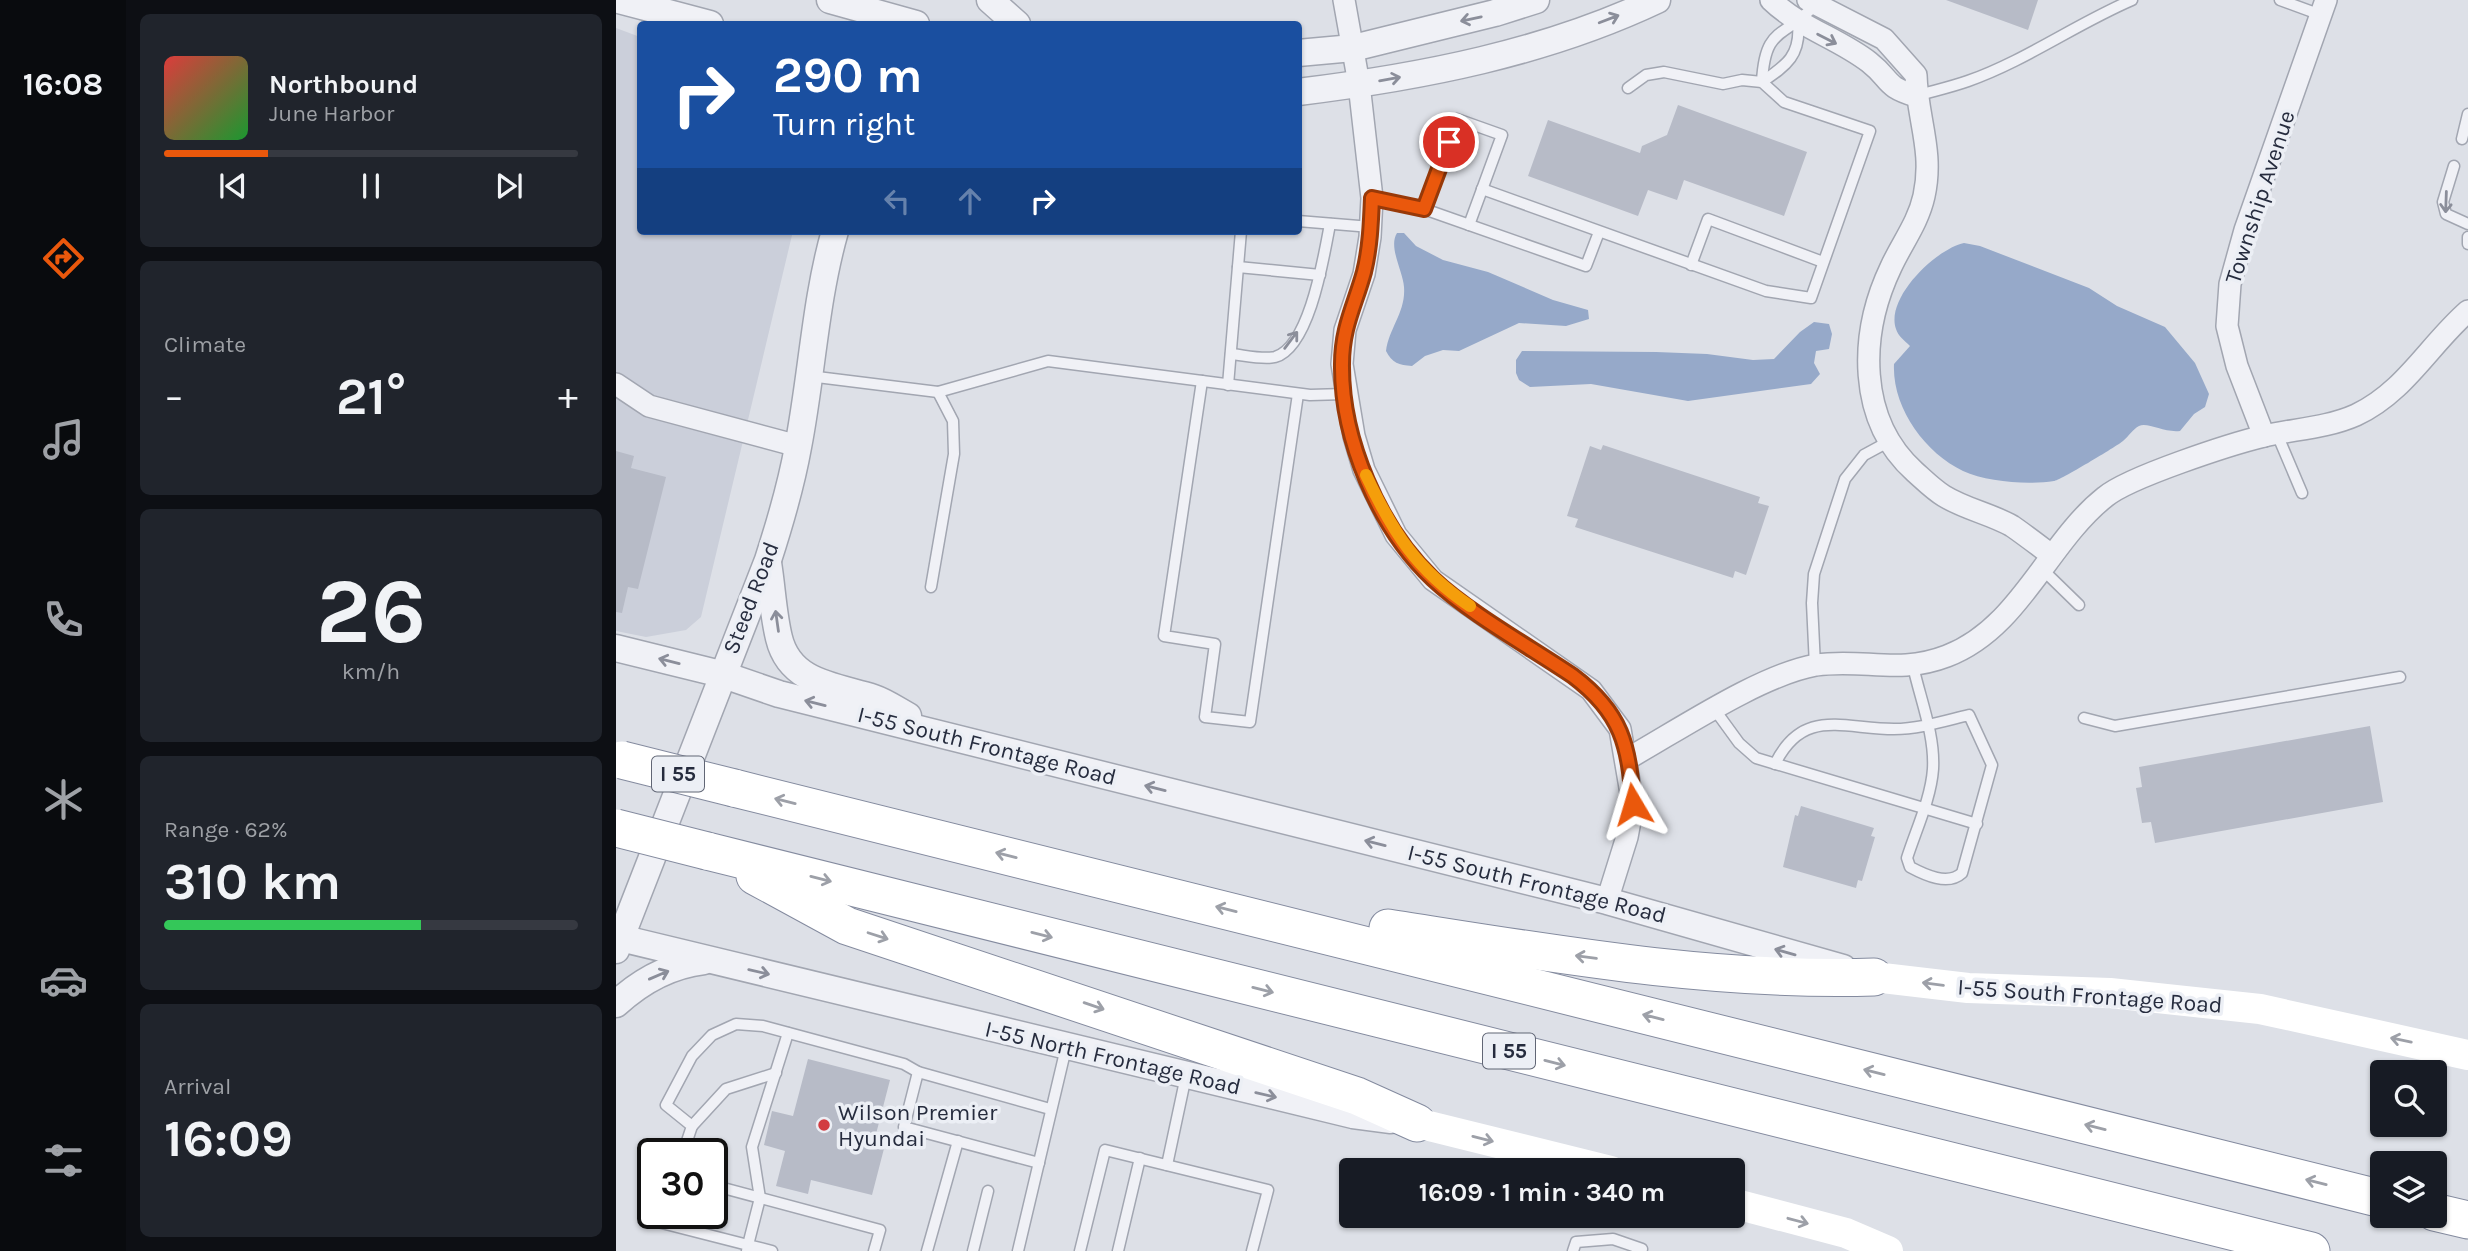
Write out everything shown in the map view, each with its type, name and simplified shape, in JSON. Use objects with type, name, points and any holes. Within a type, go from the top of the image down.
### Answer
[{"type":"highway","name":"I 55","points":[[619,759],[2370,1196]]},
{"type":"highway","name":"I 55","points":[[616,828],[2311,1251]]},
{"type":"highway","points":[[707,851],[847,926],[1357,1096],[1416,1123]]},
{"type":"highway","points":[[1317,932],[1386,928],[1549,953],[1711,972],[1795,979],[1874,977]]},
{"type":"highway","points":[[2447,1215],[2468,1220]]},
{"type":"main road","name":"I-55 South Frontage Road","points":[[1874,977],[1968,988],[2110,993],[2260,1009],[2468,1055]]},
{"type":"main road","points":[[2438,1049],[2468,1041]]},
{"type":"main road","name":"I-55 North Frontage Road","points":[[1416,1123],[1558,1158]]},
{"type":"main road","points":[[1745,1206],[1846,1233],[1888,1251]]},
{"type":"street","points":[[619,0],[699,21]]},
{"type":"street","points":[[830,0],[913,18]]},
{"type":"street","points":[[990,0],[1014,21]]},
{"type":"street","points":[[1344,0],[1359,84],[1372,198],[1364,274],[1345,330],[1342,364],[1345,394],[1364,470],[1396,535],[1433,580],[1591,690],[1620,729],[1633,804],[1627,837],[1607,901]]},
{"type":"street","points":[[1302,53],[1353,48],[1495,13],[1536,0]]},
{"type":"street","points":[[1302,91],[1466,65],[1555,39],[1657,0]]},
{"type":"street","points":[[1771,0],[1798,23],[1870,62],[1894,89],[1916,96]]},
{"type":"street","points":[[1811,3],[1833,11],[1884,39],[1916,75],[1916,96],[1929,158],[1924,196],[1907,242],[1891,265],[1871,317],[1868,351],[1869,384],[1888,442],[1913,470],[1943,496],[2010,526],[2046,561]]},
{"type":"street","name":"Township Avenue","points":[[2270,435],[2237,366],[2227,326],[2230,284],[2245,230],[2323,8]]},
{"type":"street","name":"Steed Road","points":[[618,942],[768,560],[785,508],[834,235]]},
{"type":"street","points":[[1627,759],[1771,679],[1815,666],[1913,666],[1948,656],[1980,640],[2006,615],[2081,517],[2109,494],[2270,435],[2323,426],[2356,415],[2386,397],[2406,380],[2444,333],[2468,311]]},
{"type":"street","points":[[616,384],[649,406],[798,446]]},
{"type":"street","points":[[768,560],[779,640],[786,657],[804,675],[822,685],[876,699],[944,734]]},
{"type":"street","name":"I-55 South Frontage Road","points":[[616,648],[721,674],[779,694],[1607,901],[1874,977]]},
{"type":"street","name":"I-55 North Frontage Road","points":[[618,942],[709,961],[1353,1115],[1416,1123]]},
{"type":"street","points":[[616,1004],[636,985],[661,973],[709,961]]},
{"type":"lane","points":[[1916,96],[1970,80],[2041,47],[2090,18],[2132,0]]},
{"type":"lane","points":[[2280,0],[2323,8]]},
{"type":"lane","points":[[1762,82],[1763,56],[1780,29],[1798,23],[1811,3]]},
{"type":"lane","points":[[1762,82],[1785,66],[1800,43],[1798,23]]},
{"type":"lane","points":[[1482,189],[1766,291],[1811,298],[1870,131],[1784,102],[1762,82],[1742,80],[1723,84],[1664,72],[1646,75],[1628,88]]},
{"type":"lane","points":[[2462,139],[2468,114]]},
{"type":"lane","points":[[1424,209],[1457,119],[1502,135],[1469,225]]},
{"type":"lane","points":[[2454,166],[2443,201],[2446,214],[2468,224]]},
{"type":"lane","points":[[1372,198],[1424,209],[1586,266],[1600,232]]},
{"type":"lane","points":[[1691,265],[1708,219],[1824,262]]},
{"type":"lane","points":[[1302,222],[1371,227]]},
{"type":"lane","points":[[1231,354],[1275,357],[1292,344],[1320,275],[1330,224]]},
{"type":"lane","points":[[1228,385],[1241,235]]},
{"type":"lane","points":[[2468,237],[2468,244]]},
{"type":"lane","points":[[1238,267],[1320,275]]},
{"type":"lane","points":[[809,376],[938,392],[1048,361],[1298,394],[1345,394]]},
{"type":"lane","points":[[1202,381],[1164,636],[1214,644],[1205,717],[1251,722],[1298,394]]},
{"type":"lane","points":[[932,587],[954,454],[953,421],[938,392]]},
{"type":"lane","points":[[2270,435],[2302,493]]},
{"type":"lane","points":[[1815,666],[1812,603],[1814,574],[1845,479],[1864,455],[1888,442]]},
{"type":"lane","points":[[2046,561],[2079,605]]},
{"type":"lane","points":[[1775,764],[1785,744],[1799,732],[1831,724],[1895,729],[1927,726],[1969,715],[1992,765],[1962,873],[1956,879],[1946,880],[1910,867],[1907,859],[1933,769],[1927,726],[1913,666]]},
{"type":"lane","points":[[2084,718],[2115,726],[2400,677]]},
{"type":"lane","points":[[1715,710],[1740,743],[1756,758],[1977,824]]},
{"type":"lane","points":[[692,1126],[666,1105],[692,1056],[712,1035],[736,1024],[788,1033],[904,1064],[918,1072],[1050,1109]]},
{"type":"lane","points":[[748,1248],[760,1198],[752,1147],[788,1033]]},
{"type":"lane","points":[[1018,1251],[1066,1048]]},
{"type":"lane","points":[[918,1072],[904,1127],[1039,1163]]},
{"type":"lane","points":[[688,1138],[692,1126],[726,1089],[776,1073]]},
{"type":"lane","points":[[1167,1165],[1186,1076]]},
{"type":"lane","points":[[927,1251],[958,1141]]},
{"type":"lane","points":[[1080,1251],[1105,1150],[1268,1190],[1252,1251]]},
{"type":"lane","points":[[1118,1251],[1140,1158]]},
{"type":"lane","points":[[728,1189],[880,1230],[875,1250],[888,1251]]},
{"type":"lane","points":[[973,1251],[988,1191]]},
{"type":"lane","points":[[682,1229],[748,1248],[772,1251]]},
{"type":"lane","points":[[1573,1251],[1576,1241],[1613,1239],[1644,1250]]},
{"type":"shaded area","points":[[616,28],[637,36],[637,235],[792,235],[701,617],[686,630],[646,637],[616,631]]},
{"type":"water","points":[[1397,233],[1404,233],[1416,246],[1443,260],[1488,272],[1553,300],[1588,310],[1589,319],[1566,326],[1519,323],[1459,351],[1443,350],[1425,356],[1412,366],[1396,363],[1386,351],[1404,296],[1394,245]]},
{"type":"water","points":[[1964,243],[1980,246],[2089,288],[2117,306],[2165,327],[2195,363],[2209,394],[2205,407],[2194,414],[2180,431],[2139,426],[2119,444],[2054,481],[1995,480],[1973,475],[1949,463],[1924,441],[1905,412],[1899,397],[1894,364],[1910,346],[1897,332],[1895,317],[1898,303],[1915,277],[1940,255]]},
{"type":"water","points":[[1814,322],[1829,324],[1832,334],[1829,349],[1816,351],[1814,363],[1820,374],[1811,384],[1688,401],[1591,384],[1530,387],[1519,380],[1516,373],[1516,360],[1522,351],[1656,352],[1707,354],[1753,360],[1774,359],[1800,332]]},
{"type":"building","points":[[1946,0],[2038,0],[2028,30]]},
{"type":"building","points":[[1678,105],[1807,152],[1784,216],[1684,180],[1677,200],[1648,190],[1638,216],[1528,176],[1548,120],[1640,153],[1642,146],[1667,135]]},
{"type":"building","points":[[1603,445],[1760,497],[1758,503],[1769,506],[1746,575],[1735,571],[1733,578],[1575,527],[1578,519],[1567,516],[1590,446],[1601,450]]},
{"type":"building","points":[[616,451],[634,456],[631,468],[666,477],[638,589],[628,587],[622,613],[616,612]]},
{"type":"building","points":[[2370,726],[2383,802],[2155,843],[2151,822],[2142,823],[2136,788],[2142,787],[2139,767]]},
{"type":"building","points":[[1801,806],[1874,828],[1871,836],[1875,837],[1862,881],[1858,880],[1856,888],[1783,867],[1795,815],[1798,816]]},
{"type":"building","name":"Wilson Premier Hyundai","points":[[808,1059],[890,1080],[876,1134],[887,1137],[872,1195],[811,1180],[808,1194],[776,1186],[785,1151],[764,1145],[772,1111],[793,1116]]},
{"type":"slow traffic","points":[[1366,475],[1396,535],[1433,580],[1470,606]]},
{"type":"place","name":"Wilson Premier Hyundai","points":[[824,1125]]},
{"type":"route","points":[[1449,142],[1424,209],[1372,198],[1364,274],[1352,300],[1345,330],[1342,364],[1353,436],[1364,470],[1396,535],[1433,580],[1573,676],[1591,690],[1609,710],[1620,729],[1632,784],[1633,804]]}]
